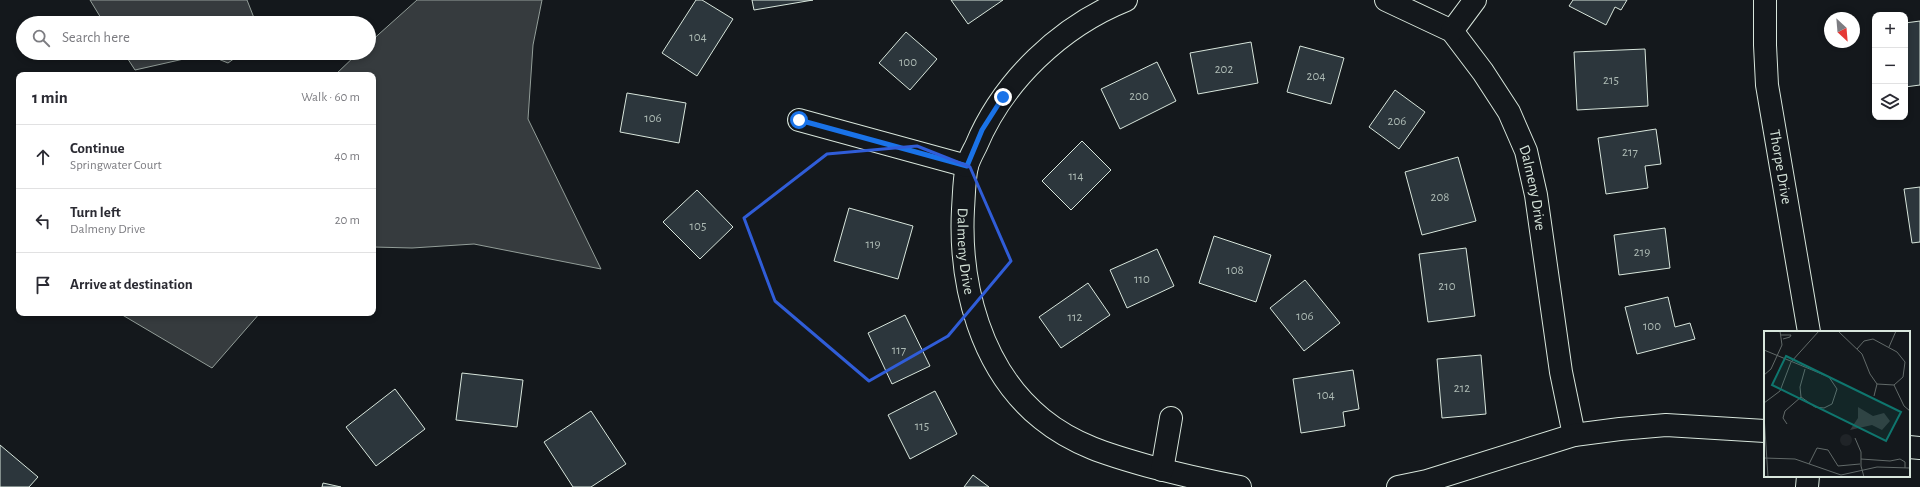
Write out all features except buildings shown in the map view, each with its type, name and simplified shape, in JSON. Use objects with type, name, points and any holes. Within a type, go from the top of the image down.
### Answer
[{"type":"street","name":"Dalmeny Drive","points":[[1126,0],[1093,15],[1060,38],[1032,63],[1003,97],[982,130],[967,166],[962,235],[967,284],[978,322],[1002,373],[1018,397],[1042,419],[1065,436],[1101,453],[1162,470],[1240,487]]},
{"type":"street","name":"Dalmeny Drive","points":[[1386,0],[1452,31],[1483,72],[1509,112],[1526,151],[1536,195],[1561,372],[1574,435]]},
{"type":"street","points":[[1452,31],[1474,0]]},
{"type":"street","name":"Thorpe Drive","points":[[1765,0],[1767,85],[1809,331]]},
{"type":"street","points":[[799,120],[967,166]]},
{"type":"street","points":[[1162,470],[1172,418]]},
{"type":"street","points":[[1398,487],[1428,484],[1574,435],[1666,425],[1764,431]]},
{"type":"street","points":[[1807,487],[1808,477]]},
{"type":"highlighted area","points":[[917,146],[970,167],[1011,261],[948,336],[869,381],[775,301],[744,218],[827,154]]},
{"type":"shaded area","points":[[90,0],[247,0],[253,16],[100,16]]},
{"type":"shaded area","points":[[417,0],[542,0],[533,45],[528,119],[601,269],[474,244],[412,248],[376,247],[376,72],[338,72],[351,60],[376,60],[376,37]]},
{"type":"shaded area","points":[[129,60],[179,60],[135,70]]},
{"type":"shaded area","points":[[221,60],[232,60],[228,63]]},
{"type":"shaded area","points":[[124,316],[257,316],[212,368]]},
{"type":"route","points":[[799,120],[967,166],[982,130],[1003,97]]}]
